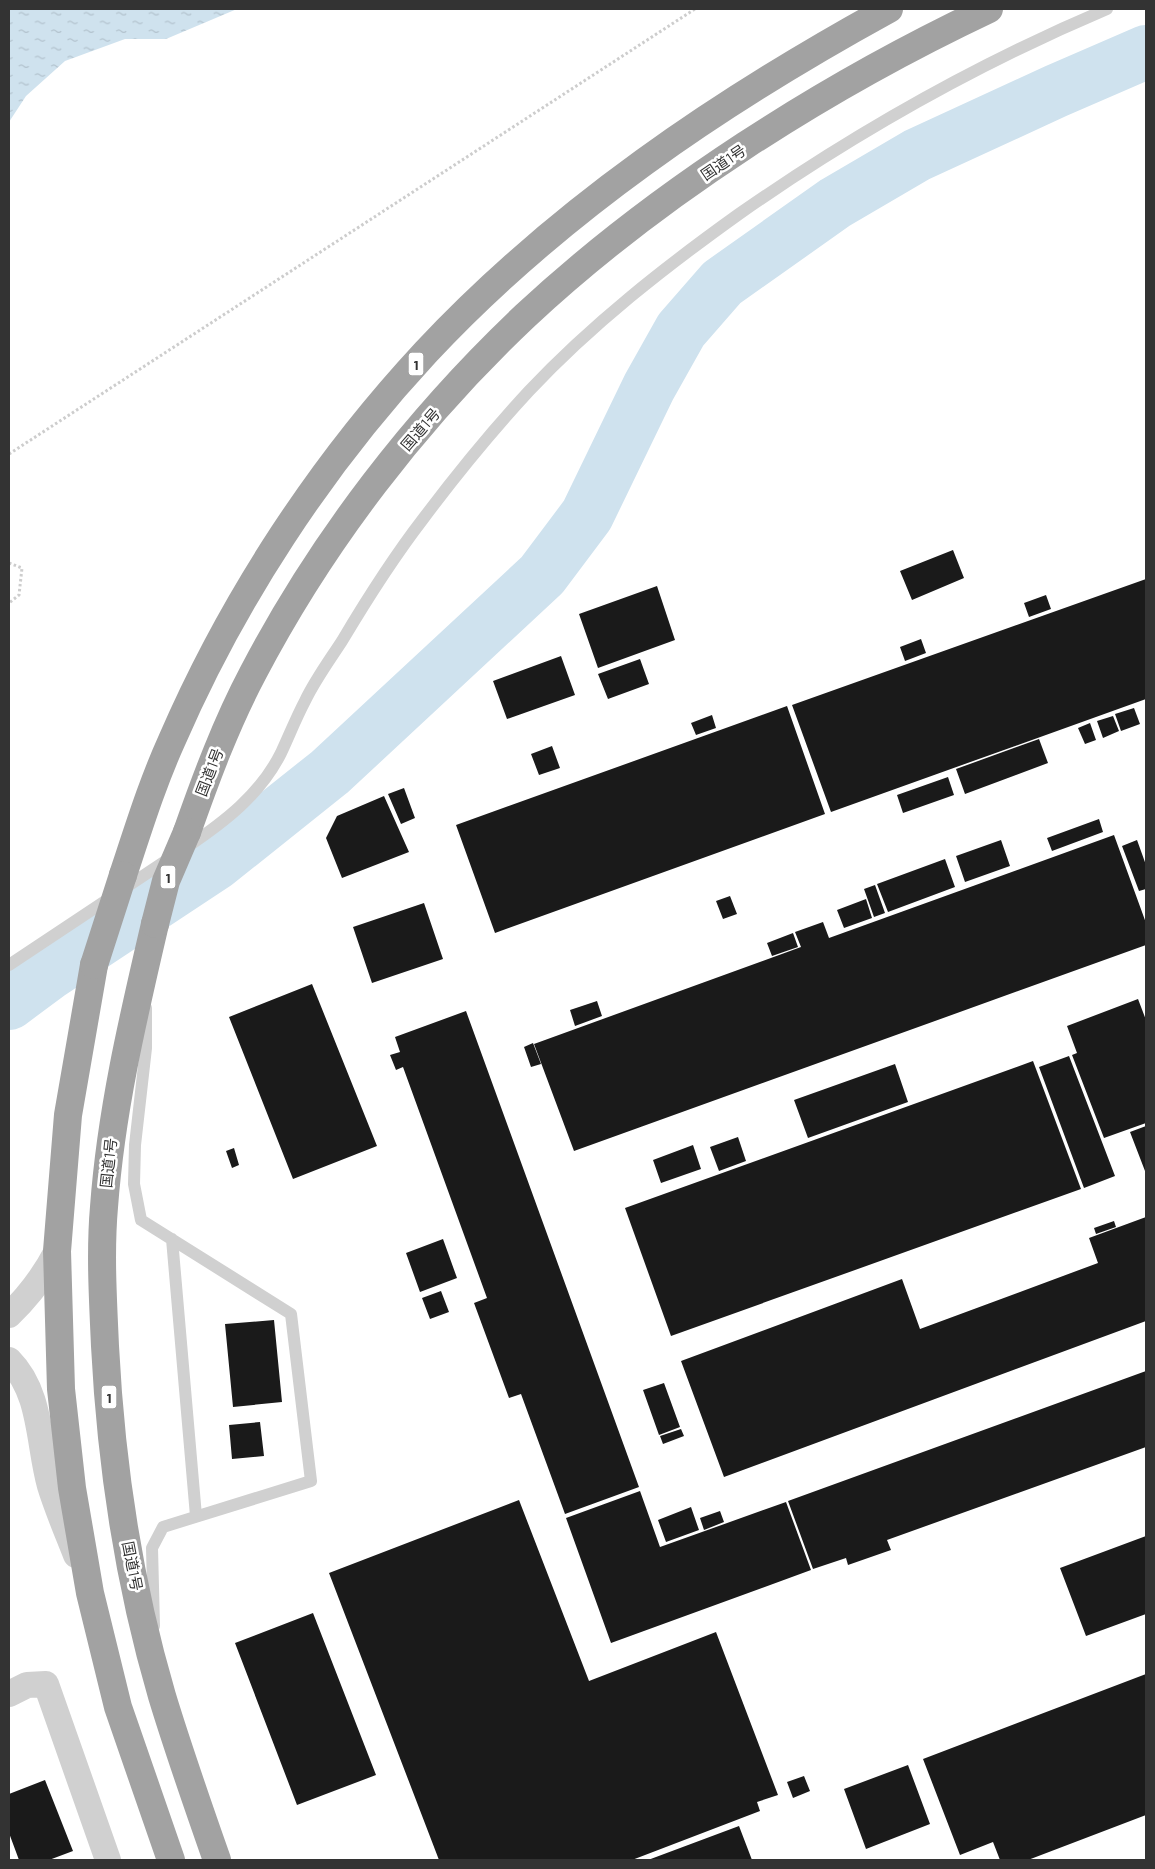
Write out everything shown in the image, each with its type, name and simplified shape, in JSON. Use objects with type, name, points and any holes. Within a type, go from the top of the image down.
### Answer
[{"type":"highway","name":"1","points":[[171,1860],[118,1707],[90,1593],[72,1488],[62,1389],[57,1251],[68,1115],[94,965],[146,806],[172,740],[209,663],[250,588],[306,501],[367,421],[426,352],[507,274],[573,218],[651,157],[740,96],[890,9]]},
{"type":"highway","name":"国道1号","points":[[218,1860],[192,1792],[162,1694],[135,1582],[117,1478],[107,1381],[102,1294],[104,1209],[113,1121],[128,1038],[166,881],[217,748],[253,674],[294,600],[344,524],[400,452],[462,380],[526,316],[598,254],[678,192],[757,139],[856,78],[989,9]]},
{"type":"street","points":[[9,1315],[35,1288],[57,1251]]},
{"type":"street","points":[[9,1360],[22,1373],[32,1398],[50,1485],[90,1593]]},
{"type":"street","points":[[9,1694],[27,1685],[46,1684],[108,1860]]},
{"type":"lane","points":[[9,965],[220,824],[242,806],[279,756],[305,700],[390,564],[424,518],[530,390],[604,320],[705,238],[851,140],[903,108],[968,74],[1107,9]]},
{"type":"lane","points":[[147,958],[146,1048],[135,1145],[134,1184],[141,1220],[291,1314],[311,1481],[163,1527],[152,1548],[154,1627],[162,1694]]},
{"type":"lane","points":[[172,1239],[196,1516]]},
{"type":"path","points":[[9,454],[695,9]]},
{"type":"path","points":[[9,563],[22,568],[19,595],[9,604]]},
{"type":"water","points":[[9,9],[237,9],[166,39],[125,39],[65,61],[26,96],[9,122]]},
{"type":"building","points":[[953,550],[964,578],[912,600],[900,571]]},
{"type":"building","points":[[1146,579],[1146,699],[831,812],[792,705]]},
{"type":"building","points":[[657,586],[675,640],[598,668],[579,614]]},
{"type":"building","points":[[1046,595],[1051,609],[1029,617],[1024,603]]},
{"type":"building","points":[[921,639],[926,653],[905,661],[900,647]]},
{"type":"building","points":[[561,656],[575,695],[507,719],[493,681]]},
{"type":"building","points":[[640,659],[649,684],[608,699],[598,674]]},
{"type":"building","points":[[787,706],[825,814],[495,933],[456,825]]},
{"type":"building","points":[[1134,708],[1140,724],[1121,731],[1115,714]]},
{"type":"building","points":[[712,715],[716,728],[696,735],[691,723]]},
{"type":"building","points":[[1113,716],[1119,731],[1103,738],[1097,721]]},
{"type":"building","points":[[1090,723],[1096,740],[1085,744],[1078,728]]},
{"type":"building","points":[[1039,739],[1048,763],[965,794],[956,769]]},
{"type":"building","points":[[552,746],[560,768],[539,775],[531,754]]},
{"type":"building","points":[[948,777],[954,795],[903,813],[897,795]]},
{"type":"building","points":[[404,788],[415,818],[401,824],[388,794]]},
{"type":"building","points":[[384,796],[409,852],[342,878],[326,838],[337,816]]},
{"type":"building","points":[[1099,819],[1103,832],[1052,851],[1047,838]]},
{"type":"building","points":[[1114,835],[1146,923],[1146,945],[574,1151],[534,1044],[801,947],[795,932],[823,922],[829,938]]},
{"type":"building","points":[[1001,840],[1010,866],[965,882],[956,856]]},
{"type":"building","points":[[1137,840],[1146,865],[1146,889],[1139,891],[1122,846]]},
{"type":"building","points":[[945,859],[955,887],[888,912],[877,884]]},
{"type":"building","points":[[875,885],[885,913],[874,917],[864,889]]},
{"type":"building","points":[[730,896],[737,914],[723,919],[716,901]]},
{"type":"building","points":[[866,899],[872,918],[844,928],[837,910]]},
{"type":"building","points":[[424,903],[443,959],[372,983],[353,927]]},
{"type":"building","points":[[793,933],[798,947],[772,956],[767,943]]},
{"type":"building","points":[[312,984],[377,1146],[293,1179],[229,1017]]},
{"type":"building","points":[[1138,999],[1146,1020],[1146,1123],[1104,1138],[1072,1055],[1077,1053],[1067,1026]]},
{"type":"building","points":[[597,1001],[602,1016],[575,1026],[570,1010]]},
{"type":"building","points":[[466,1011],[639,1487],[565,1514],[521,1394],[509,1398],[474,1303],[487,1298],[403,1067],[396,1070],[390,1055],[400,1052],[395,1037]]},
{"type":"building","points":[[533,1043],[541,1064],[531,1067],[524,1047]]},
{"type":"building","points":[[1069,1056],[1115,1176],[1084,1188],[1039,1067]]},
{"type":"building","points":[[1033,1061],[1081,1189],[671,1336],[625,1208]]},
{"type":"building","points":[[895,1064],[908,1102],[808,1138],[794,1100]]},
{"type":"building","points":[[1146,1126],[1146,1170],[1145,1171],[1130,1132]]},
{"type":"building","points":[[738,1137],[746,1161],[719,1171],[710,1147]]},
{"type":"building","points":[[693,1145],[701,1169],[661,1183],[653,1160]]},
{"type":"building","points":[[234,1148],[239,1165],[232,1168],[226,1151]]},
{"type":"building","points":[[1146,1217],[1146,1321],[724,1477],[681,1361],[902,1279],[920,1329],[1098,1263],[1089,1238]]},
{"type":"building","points":[[1114,1221],[1116,1227],[1096,1234],[1094,1228]]},
{"type":"building","points":[[443,1239],[457,1278],[420,1292],[406,1253]]},
{"type":"building","points":[[441,1291],[449,1312],[430,1319],[422,1298]]},
{"type":"building","points":[[274,1320],[282,1402],[233,1407],[225,1324]]},
{"type":"building","points":[[1146,1371],[1146,1447],[887,1540],[891,1550],[848,1565],[846,1558],[813,1569],[788,1501]]},
{"type":"building","points":[[664,1383],[680,1427],[659,1435],[643,1390]]},
{"type":"building","points":[[260,1422],[264,1456],[232,1459],[229,1425]]},
{"type":"building","points":[[681,1429],[684,1436],[663,1444],[660,1436]]},
{"type":"building","points":[[640,1491],[660,1547],[786,1502],[811,1570],[611,1643],[566,1518]]},
{"type":"building","points":[[519,1500],[589,1681],[716,1632],[778,1795],[757,1802],[760,1811],[632,1860],[439,1860],[329,1573]]},
{"type":"building","points":[[691,1507],[699,1530],[666,1542],[658,1520]]},
{"type":"building","points":[[720,1511],[724,1522],[704,1530],[700,1518]]},
{"type":"building","points":[[1146,1536],[1146,1614],[1086,1636],[1060,1568]]},
{"type":"building","points":[[313,1613],[376,1775],[297,1805],[235,1643]]},
{"type":"building","points":[[1146,1674],[1146,1815],[1028,1860],[1000,1860],[993,1842],[960,1855],[923,1759]]},
{"type":"building","points":[[908,1765],[930,1824],[866,1849],[844,1789]]},
{"type":"building","points":[[804,1776],[810,1791],[793,1798],[787,1782]]},
{"type":"building","points":[[45,1780],[73,1851],[49,1860],[19,1860],[9,1833],[9,1794]]},
{"type":"building","points":[[739,1826],[752,1860],[648,1860]]},
{"type":"waterway","points":[[9,1003],[48,974],[216,863],[330,772],[542,575],[587,515],[649,387],[681,330],[722,283],[835,203],[917,155],[1146,52]]}]
